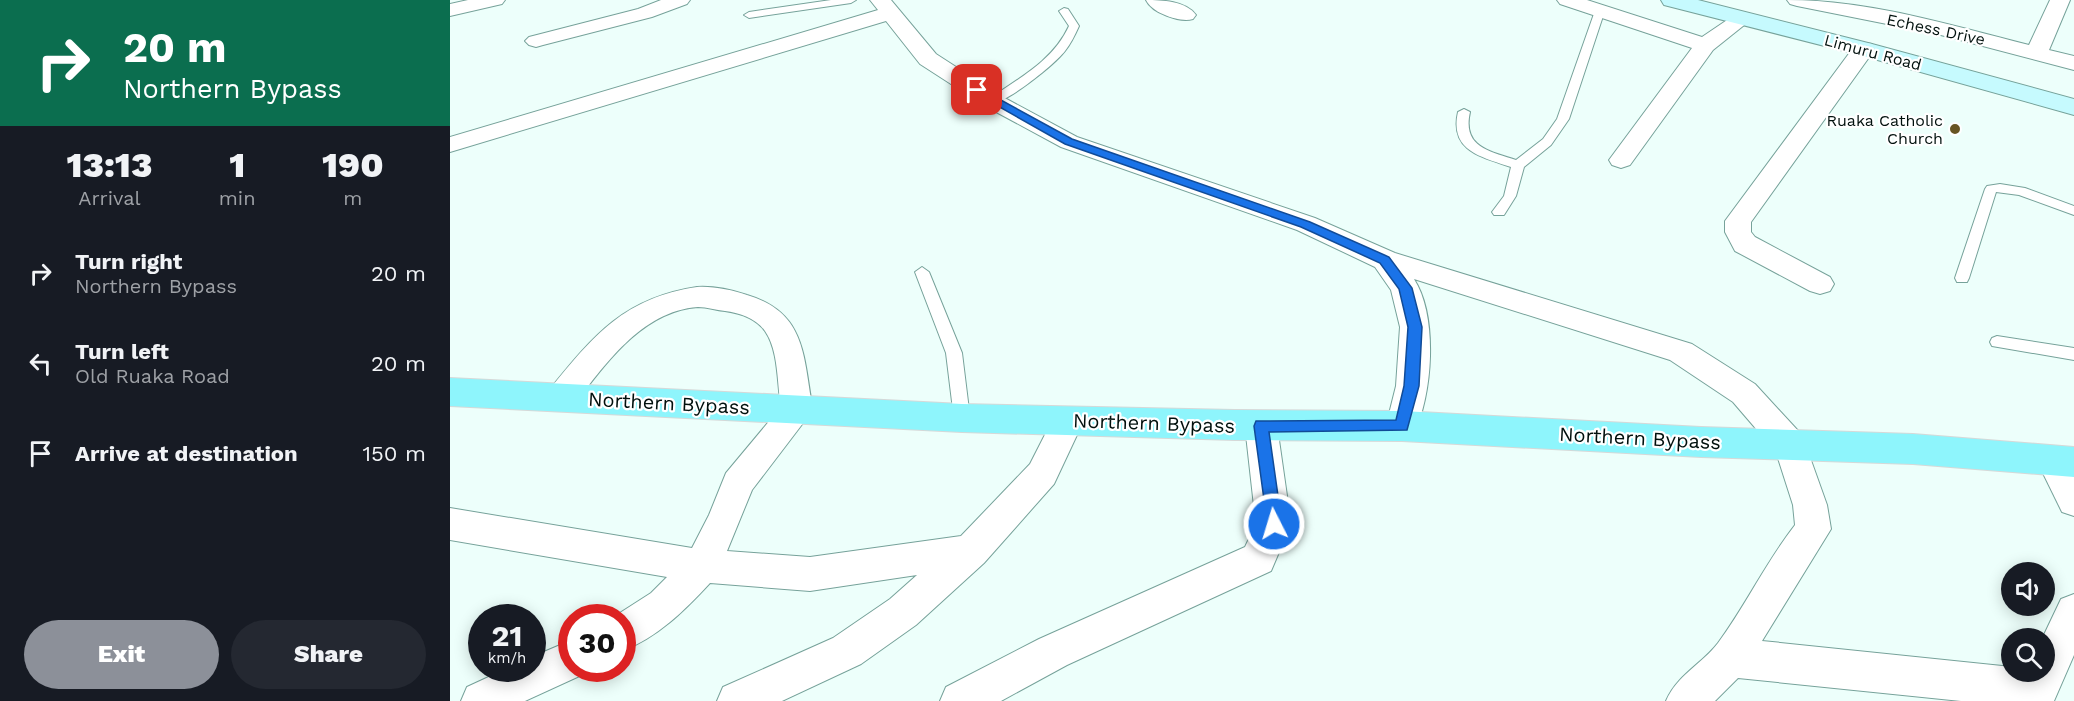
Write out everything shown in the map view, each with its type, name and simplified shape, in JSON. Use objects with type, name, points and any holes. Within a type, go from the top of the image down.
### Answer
[{"type":"main road","name":"Limuru Road","points":[[1672,0],[1864,49],[2074,107]]},
{"type":"main road","name":"Northern Bypass","points":[[450,392],[962,418],[1261,426],[1402,426],[1913,449],[2064,461]]},
{"type":"street","points":[[450,10],[495,0]]},
{"type":"street","points":[[536,41],[645,13],[680,0]]},
{"type":"street","points":[[1156,0],[1157,3],[1186,15]]},
{"type":"street","points":[[1567,0],[1705,45]]},
{"type":"street","name":"Echess Drive","points":[[1797,0],[1880,8],[2074,63]]},
{"type":"street","points":[[2037,52],[2060,0]]},
{"type":"street","points":[[450,145],[886,7],[928,59],[993,100],[1069,142],[1306,224],[1385,260],[1681,352],[1744,393],[1790,445],[1810,505],[1813,529],[1793,555],[1731,658],[1686,701]]},
{"type":"street","points":[[1621,160],[1705,45],[1743,18]]},
{"type":"street","points":[[1820,284],[1745,244],[1738,232],[1738,221],[1864,49]]},
{"type":"street","points":[[1385,260],[1405,288],[1415,327],[1412,386],[1402,426]]},
{"type":"street","points":[[561,398],[603,346],[627,325],[660,304],[697,297],[742,303],[764,312],[777,325],[784,344],[797,410],[738,483],[725,519],[702,566],[664,606],[636,624]]},
{"type":"street","points":[[737,701],[846,651],[903,612],[971,551],[1042,474],[1068,420]]},
{"type":"street","points":[[960,701],[1053,652],[1258,559],[1274,524],[1261,426]]},
{"type":"street","points":[[2064,461],[2074,501]]},
{"type":"street","points":[[450,524],[702,566],[810,574],[971,551]]},
{"type":"street","points":[[1731,658],[2036,696],[2074,612]]},
{"type":"street","points":[[481,701],[558,665]]},
{"type":"lane","points":[[749,15],[851,0]]},
{"type":"lane","points":[[1499,212],[1510,196],[1518,165],[1547,142],[1563,119],[1600,10]]},
{"type":"lane","points":[[993,100],[1056,56],[1069,42],[1074,26],[1064,11]]},
{"type":"lane","points":[[1464,112],[1460,124],[1461,135],[1468,144],[1518,165]]},
{"type":"lane","points":[[1962,278],[1991,189],[1998,187],[2011,189],[2074,211]]},
{"type":"lane","points":[[922,272],[954,353],[962,418]]},
{"type":"lane","points":[[1997,342],[2074,354]]},
{"type":"place","name":"Ruaka Catholic Church","points":[[1955,129]]},
{"type":"route","points":[[977,90],[1069,142],[1306,224],[1385,260],[1405,288],[1415,327],[1412,386],[1402,426],[1261,426],[1274,524]]}]
